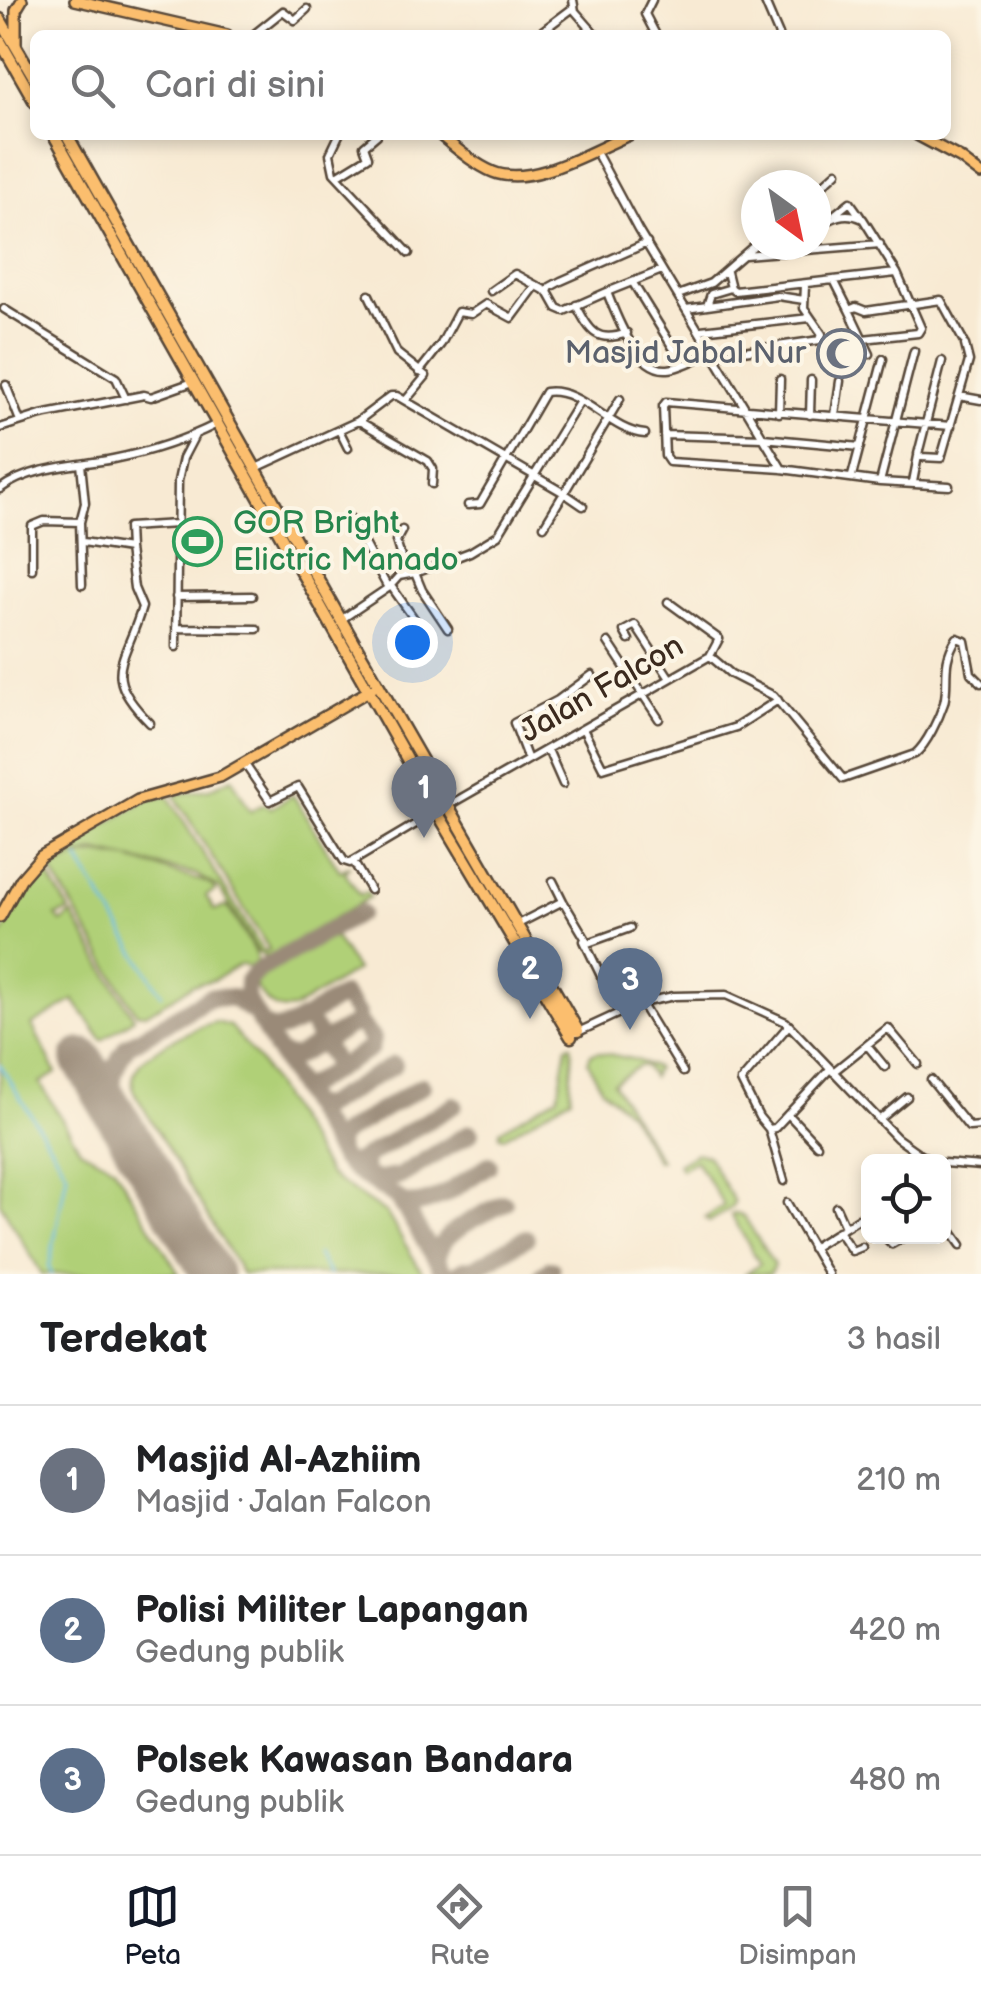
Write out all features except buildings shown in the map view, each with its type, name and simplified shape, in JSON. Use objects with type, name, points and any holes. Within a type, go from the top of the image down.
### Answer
[{"type":"highway","points":[[0,18],[30,72]]},
{"type":"highway","points":[[0,40],[30,93]]},
{"type":"highway","points":[[57,140],[256,468],[308,572],[341,620],[374,688]]},
{"type":"highway","points":[[71,140],[184,355],[194,382],[574,1034]]},
{"type":"highway","points":[[442,809],[517,925],[574,1034]]},
{"type":"main road","points":[[75,0],[205,30]]},
{"type":"main road","points":[[16,48],[18,3]]},
{"type":"main road","points":[[447,140],[491,171],[511,176],[558,166],[616,140]]},
{"type":"main road","points":[[926,140],[981,174]]},
{"type":"main road","points":[[0,917],[21,879],[41,856],[138,800],[206,782],[244,763],[374,688]]},
{"type":"street","points":[[652,0],[644,14],[653,30]]},
{"type":"street","points":[[764,0],[777,30]]},
{"type":"street","points":[[543,30],[573,4],[592,30]]},
{"type":"street","points":[[260,30],[283,10],[295,20],[307,10]]},
{"type":"street","points":[[337,140],[330,165],[337,176],[409,253]]},
{"type":"street","points":[[337,176],[368,157],[364,146],[371,140]]},
{"type":"street","points":[[594,149],[646,244],[782,469]]},
{"type":"street","points":[[831,177],[837,172]]},
{"type":"street","points":[[831,218],[848,214],[860,217],[870,226],[922,328],[918,333],[863,338]]},
{"type":"street","points":[[548,292],[550,287],[646,244]]},
{"type":"street","points":[[831,246],[880,244]]},
{"type":"street","points":[[678,295],[711,283],[741,258]]},
{"type":"street","points":[[491,291],[515,274],[548,292],[561,311],[662,270]]},
{"type":"street","points":[[727,272],[735,291],[897,273]]},
{"type":"street","points":[[834,280],[870,354]]},
{"type":"street","points":[[632,283],[683,364]]},
{"type":"street","points":[[707,306],[711,283]]},
{"type":"street","points":[[607,292],[638,355],[651,366],[669,370],[714,353],[820,340],[822,334],[804,300],[805,285]]},
{"type":"street","points":[[420,372],[458,312],[470,314],[486,304],[512,318],[535,287]]},
{"type":"street","points":[[711,294],[731,288]]},
{"type":"street","points":[[369,295],[397,353],[426,376],[406,400]]},
{"type":"street","points":[[686,309],[778,296],[804,300]]},
{"type":"street","points":[[849,310],[941,300],[964,343],[968,364],[942,458],[918,455]]},
{"type":"street","points":[[576,306],[600,337],[626,333]]},
{"type":"street","points":[[4,309],[116,378],[126,399]]},
{"type":"street","points":[[701,330],[811,318]]},
{"type":"street","points":[[880,482],[914,351]]},
{"type":"street","points":[[852,476],[883,359]]},
{"type":"street","points":[[968,364],[981,360]]},
{"type":"street","points":[[913,482],[942,361]]},
{"type":"street","points":[[779,413],[780,379]]},
{"type":"street","points":[[810,415],[811,380]]},
{"type":"street","points":[[835,415],[840,381]]},
{"type":"street","points":[[0,428],[143,395],[150,398],[194,382]]},
{"type":"street","points":[[6,385],[20,421]]},
{"type":"street","points":[[468,505],[480,504],[544,392],[559,392],[628,431],[645,434]]},
{"type":"street","points":[[256,468],[358,420],[391,396],[406,400],[583,506]]},
{"type":"street","points":[[959,396],[981,400]]},
{"type":"street","points":[[544,526],[620,399]]},
{"type":"street","points":[[341,620],[390,587],[395,579],[470,552],[498,535],[580,401]]},
{"type":"street","points":[[950,486],[669,462],[664,456],[663,406],[666,402],[952,426]]},
{"type":"street","points":[[358,420],[428,461],[433,469],[432,484]]},
{"type":"street","points":[[0,490],[37,473],[138,453],[218,424]]},
{"type":"street","points":[[339,430],[348,448]]},
{"type":"street","points":[[176,647],[180,466],[196,434]]},
{"type":"street","points":[[664,435],[762,438],[860,448]]},
{"type":"street","points":[[81,464],[85,503],[80,522],[82,584]]},
{"type":"street","points":[[350,518],[390,587],[415,620]]},
{"type":"street","points":[[32,569],[32,526],[44,521],[80,522]]},
{"type":"street","points":[[150,723],[129,700],[120,676],[123,654],[142,607],[134,588],[128,527],[177,524]]},
{"type":"street","points":[[402,530],[396,540],[406,574]]},
{"type":"street","points":[[83,542],[129,549]]},
{"type":"street","points":[[415,572],[419,585],[448,629]]},
{"type":"street","points":[[176,597],[252,596]]},
{"type":"street","name":"Jalan Falcon","points":[[353,861],[710,656],[719,639],[668,602]]},
{"type":"street","points":[[629,640],[624,631],[636,625],[669,677]]},
{"type":"street","points":[[176,628],[258,628]]},
{"type":"street","points":[[710,656],[730,674],[778,700],[840,776],[848,779],[922,748],[944,704],[944,676],[955,639],[965,641],[970,673],[981,683]]},
{"type":"street","points":[[608,642],[659,719]]},
{"type":"street","points":[[528,760],[514,723],[558,700],[592,675]]},
{"type":"street","points":[[583,730],[603,768],[736,727],[778,700]]},
{"type":"street","points":[[548,750],[563,784]]},
{"type":"street","points":[[244,763],[270,801],[298,788],[344,862],[353,861],[370,890]]},
{"type":"street","points":[[553,880],[618,1012]]},
{"type":"street","points":[[517,925],[563,901]]},
{"type":"street","points":[[584,940],[588,943],[630,928]]},
{"type":"street","points":[[574,1034],[641,1004],[674,996],[726,995],[789,1025],[915,1154]]},
{"type":"street","points":[[641,1004],[683,1072]]},
{"type":"street","points":[[784,1182],[769,1129],[741,1081],[789,1025]]},
{"type":"street","points":[[769,1129],[776,1128],[832,1070],[890,1028],[918,1064]]},
{"type":"street","points":[[867,1044],[884,1067]]},
{"type":"street","points":[[932,1080],[969,1128],[981,1126]]},
{"type":"street","points":[[878,1120],[908,1097]]},
{"type":"street","points":[[788,1114],[818,1145]]},
{"type":"street","points":[[951,1163],[981,1166]]},
{"type":"street","points":[[787,1203],[828,1274]]},
{"type":"street","points":[[836,1206],[852,1252],[862,1248]]},
{"type":"street","points":[[812,1248],[861,1217]]},
{"type":"street","points":[[951,1230],[961,1245]]},
{"type":"green space","name":"GOR Bright Elictric Manado","points":[[212,527],[213,554],[184,555],[183,528]]},
{"type":"green space","points":[[232,778],[250,811],[264,804],[271,808],[293,795],[340,871],[350,866],[345,872],[360,895],[367,892],[370,897],[267,958],[259,953],[219,888],[195,874],[95,851],[57,863],[47,861],[148,799],[168,796],[264,952],[269,949],[174,795],[209,789]]},
{"type":"green space","points":[[97,854],[129,859],[209,883],[216,890],[206,896],[214,910],[227,906],[256,953],[257,964],[241,964],[214,980],[193,985],[146,1014],[136,1013],[51,870],[76,857]]},
{"type":"green space","points":[[47,873],[70,911],[56,916],[61,922],[72,914],[134,1018],[102,1040],[74,1000],[32,1025],[56,1073],[40,1083],[80,1149],[114,1167],[179,1274],[42,1274],[0,1203],[0,938],[28,887]]},
{"type":"green space","points":[[333,934],[356,970],[293,1009],[280,1009],[266,1000],[255,985],[257,980]]},
{"type":"green space","points":[[216,1022],[230,1026],[262,1065],[329,1175],[387,1214],[423,1274],[242,1274],[133,1090],[135,1072],[143,1060],[197,1028]]},
{"type":"green space","points":[[571,1045],[571,1097],[500,1136],[500,1130],[558,1096],[567,1046]]},
{"type":"green space","points":[[599,1052],[656,1068],[652,1077],[645,1066],[639,1066],[613,1083],[660,1160],[657,1161],[629,1113],[602,1089],[588,1062],[591,1054]]},
{"type":"green space","points":[[696,1153],[707,1155],[734,1202],[709,1222],[705,1218],[724,1205],[696,1161],[681,1169],[678,1164]]},
{"type":"green space","points":[[731,1215],[744,1216],[774,1265],[770,1274],[746,1274],[760,1264]]},
{"type":"waterway","points":[[78,859],[162,995]]},
{"type":"waterway","points":[[0,1065],[67,1173],[49,1268],[52,1274]]},
{"type":"waterway","points":[[317,1255],[329,1274]]},
{"type":"taxiway","points":[[360,913],[257,971],[247,982],[246,998],[341,1158],[399,1199],[445,1274]]},
{"type":"taxiway","points":[[260,1023],[280,1029],[291,1026],[343,996],[357,1014],[355,1022]]},
{"type":"taxiway","points":[[122,1125],[113,1084],[116,1066],[127,1046],[210,997],[233,998],[252,1011]]},
{"type":"taxiway","points":[[302,1019],[308,1020],[319,1036],[317,1045],[325,1046],[335,1063],[333,1071]]},
{"type":"taxiway","points":[[275,1049],[295,1057],[358,1022],[372,1039],[370,1049],[306,1087],[304,1096]]},
{"type":"taxiway","points":[[309,1105],[323,1107],[394,1065]]},
{"type":"taxiway","points":[[338,1152],[337,1141],[342,1134],[422,1086]]},
{"type":"taxiway","points":[[355,1163],[454,1105]]},
{"type":"taxiway","points":[[364,1159],[365,1176],[379,1180],[400,1176],[470,1133]]},
{"type":"taxiway","points":[[402,1202],[435,1199],[489,1165]]},
{"type":"taxiway","points":[[438,1261],[443,1242],[451,1234],[504,1203]]},
{"type":"taxiway","points":[[456,1274],[474,1269],[526,1238]]},
{"type":"taxiway","points":[[543,1274],[551,1269]]},
{"type":"runway","points":[[82,1059],[212,1274]]},
{"type":"place","name":"Masjid Jabal Nur","points":[[841,353]]},
{"type":"place","name":"GOR Bright Elictric Manado","points":[[198,541]]},
{"type":"place","name":"Masjid Al-Azhiim","points":[[424,838]]},
{"type":"place","name":"Polisi Militer Lapangan","points":[[530,1019]]},
{"type":"place","name":"Polsek Kawasan Bandara","points":[[630,1030]]}]
